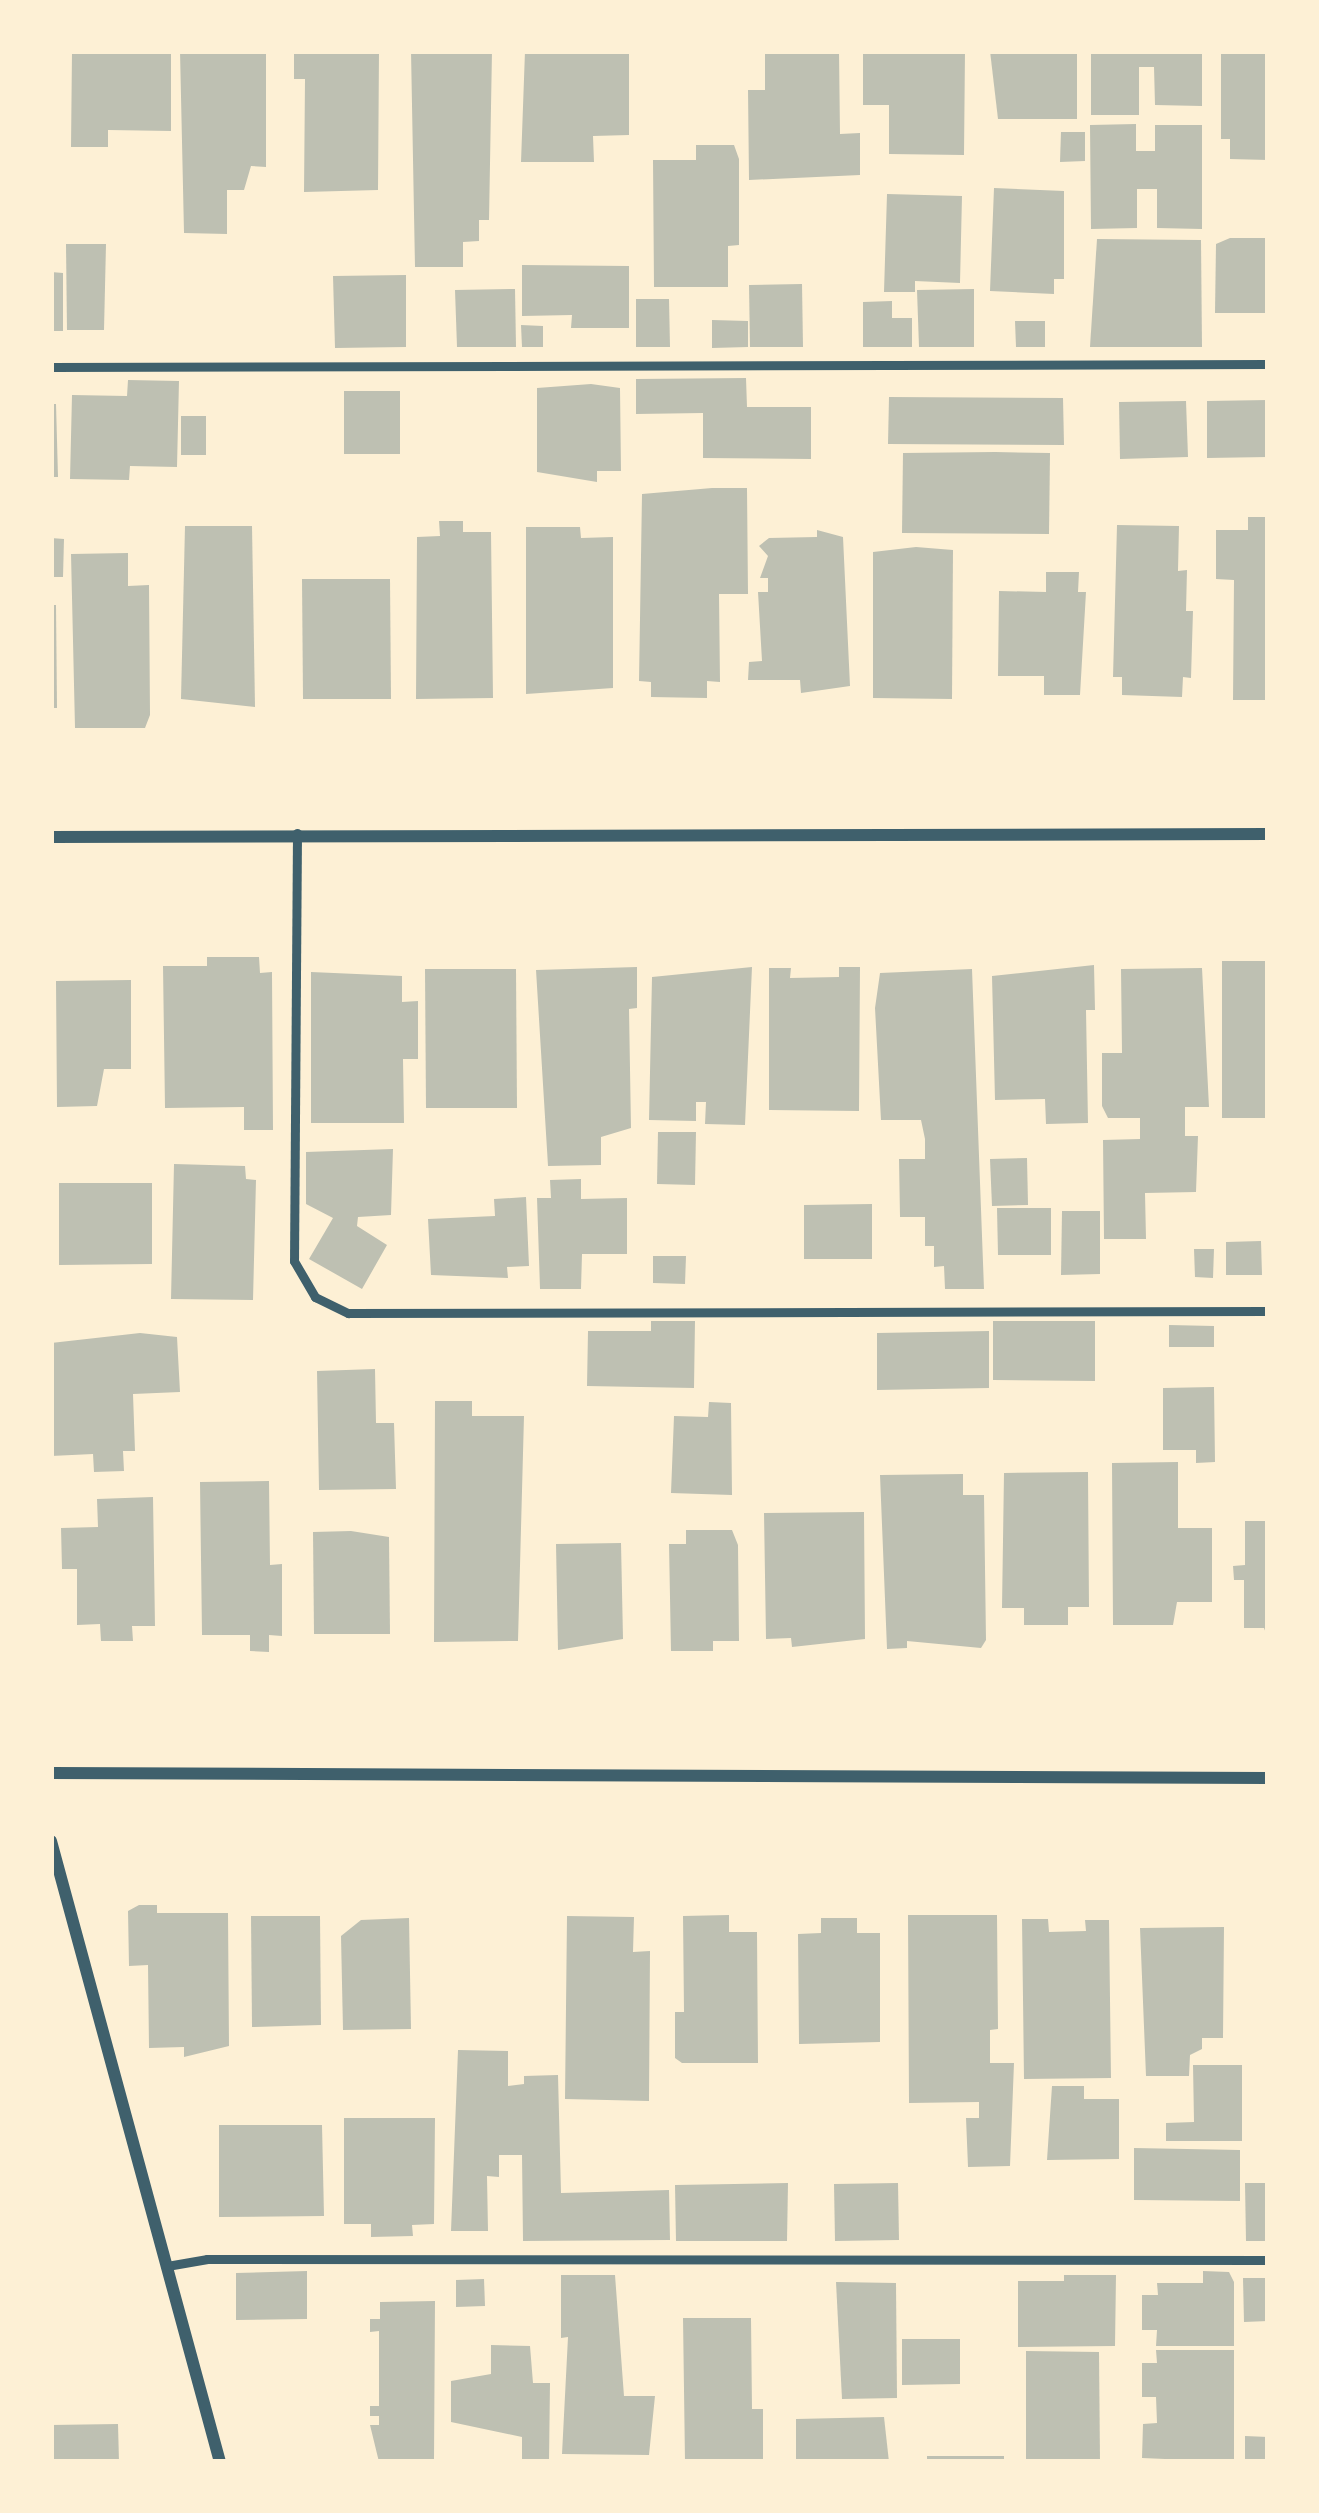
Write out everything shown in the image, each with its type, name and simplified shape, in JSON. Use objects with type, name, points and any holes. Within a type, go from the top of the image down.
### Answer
[{"type":"street","points":[[51,837],[1268,834]]},
{"type":"street","points":[[51,1773],[1268,1778]]},
{"type":"street","points":[[51,1841],[220,2462]]},
{"type":"lane","points":[[51,368],[1268,364]]},
{"type":"lane","points":[[297,833],[294,1261],[314,1297],[348,1313],[1268,1311]]},
{"type":"lane","points":[[166,2266],[207,2259],[1268,2260]]},
{"type":"building","points":[[72,51],[171,51],[171,131],[108,130],[108,147],[71,147]]},
{"type":"building","points":[[180,51],[266,51],[266,167],[251,166],[244,190],[227,190],[227,234],[184,233]]},
{"type":"building","points":[[294,51],[379,51],[378,190],[304,192],[305,79],[294,79]]},
{"type":"building","points":[[411,51],[492,51],[489,220],[479,220],[479,241],[463,242],[463,267],[415,267]]},
{"type":"building","points":[[525,51],[629,53],[629,135],[593,136],[594,162],[521,162]]},
{"type":"building","points":[[765,51],[839,51],[840,134],[860,133],[860,175],[749,180],[748,90],[765,90]]},
{"type":"building","points":[[863,51],[965,51],[964,155],[889,154],[889,105],[863,105]]},
{"type":"building","points":[[990,51],[1077,51],[1077,119],[998,119]]},
{"type":"building","points":[[1091,51],[1202,51],[1202,106],[1155,105],[1154,67],[1139,67],[1139,115],[1091,115]]},
{"type":"building","points":[[1221,51],[1268,51],[1268,160],[1230,159],[1230,139],[1221,139]]},
{"type":"building","points":[[1136,124],[1136,151],[1155,151],[1155,125],[1202,125],[1202,229],[1157,228],[1157,189],[1137,189],[1137,228],[1091,229],[1090,125]]},
{"type":"building","points":[[1061,132],[1085,132],[1085,161],[1060,162]]},
{"type":"building","points":[[696,145],[734,145],[739,159],[739,245],[728,246],[728,287],[654,287],[653,160],[696,160]]},
{"type":"building","points":[[994,188],[1064,191],[1064,279],[1054,279],[1054,294],[990,291]]},
{"type":"building","points":[[887,194],[962,196],[960,283],[915,281],[915,292],[884,292]]},
{"type":"building","points":[[1230,238],[1268,238],[1268,313],[1215,313],[1216,244]]},
{"type":"building","points":[[1097,239],[1201,240],[1202,347],[1090,347]]},
{"type":"building","points":[[66,244],[106,244],[104,330],[67,330]]},
{"type":"building","points":[[522,265],[629,266],[629,328],[571,328],[572,315],[522,316]]},
{"type":"building","points":[[51,272],[63,273],[63,331],[51,331]]},
{"type":"building","points":[[406,275],[406,347],[335,348],[333,276]]},
{"type":"building","points":[[802,284],[803,347],[750,347],[749,285]]},
{"type":"building","points":[[515,289],[516,347],[457,347],[455,290]]},
{"type":"building","points":[[974,289],[974,347],[919,347],[917,290]]},
{"type":"building","points":[[636,299],[669,299],[670,347],[636,347]]},
{"type":"building","points":[[892,301],[892,318],[912,318],[912,347],[863,347],[863,302]]},
{"type":"building","points":[[712,320],[748,321],[748,347],[712,348]]},
{"type":"building","points":[[1015,321],[1045,321],[1045,347],[1016,347]]},
{"type":"building","points":[[521,325],[543,326],[543,347],[522,347]]},
{"type":"building","points":[[746,378],[747,407],[811,407],[811,459],[703,458],[703,413],[636,414],[636,379]]},
{"type":"building","points":[[128,380],[179,381],[177,467],[130,466],[129,480],[70,479],[72,395],[127,396]]},
{"type":"building","points":[[591,384],[620,388],[621,471],[597,471],[597,482],[537,472],[537,388]]},
{"type":"building","points":[[344,391],[400,391],[400,454],[344,454]]},
{"type":"building","points":[[889,397],[1063,398],[1064,445],[888,444]]},
{"type":"building","points":[[1268,400],[1268,457],[1207,458],[1207,401]]},
{"type":"building","points":[[1186,401],[1188,457],[1120,459],[1119,402]]},
{"type":"building","points":[[51,404],[56,404],[58,477],[51,477]]},
{"type":"building","points":[[181,416],[206,416],[206,455],[181,455]]},
{"type":"building","points":[[903,453],[1050,453],[1049,534],[902,533]]},
{"type":"building","points":[[747,488],[748,594],[719,594],[720,682],[707,681],[707,698],[651,697],[651,682],[639,681],[642,494]]},
{"type":"building","points":[[1248,517],[1268,517],[1268,700],[1233,700],[1234,580],[1216,579],[1216,530],[1248,530]]},
{"type":"building","points":[[439,521],[463,521],[463,532],[491,532],[493,698],[416,699],[417,537],[440,536]]},
{"type":"building","points":[[1117,525],[1179,526],[1178,571],[1187,570],[1186,611],[1193,611],[1191,678],[1183,677],[1182,697],[1122,695],[1122,677],[1113,677]]},
{"type":"building","points":[[185,526],[252,526],[255,707],[181,699]]},
{"type":"building","points":[[526,527],[580,527],[581,538],[613,537],[613,688],[526,694]]},
{"type":"building","points":[[817,530],[843,537],[850,686],[801,693],[800,680],[748,680],[749,662],[762,661],[758,592],[768,592],[768,578],[760,578],[768,556],[759,546],[769,538],[817,537]]},
{"type":"building","points":[[51,538],[64,539],[63,577],[51,577]]},
{"type":"building","points":[[916,547],[953,550],[952,699],[873,698],[873,552]]},
{"type":"building","points":[[128,553],[128,586],[149,585],[150,715],[145,728],[75,728],[71,554]]},
{"type":"building","points":[[1046,572],[1079,572],[1078,592],[1086,592],[1080,695],[1044,695],[1044,676],[998,676],[999,591],[1046,592]]},
{"type":"building","points":[[302,579],[390,579],[391,699],[303,699]]},
{"type":"building","points":[[51,605],[56,605],[57,708],[51,708]]},
{"type":"building","points":[[207,957],[259,957],[260,973],[272,972],[273,1130],[244,1130],[244,1107],[165,1108],[163,966],[207,966]]},
{"type":"building","points":[[1222,961],[1268,961],[1268,1118],[1222,1118]]},
{"type":"building","points":[[1094,965],[1095,1010],[1086,1010],[1088,1123],[1046,1124],[1045,1099],[995,1100],[992,976]]},
{"type":"building","points":[[637,967],[637,1008],[629,1009],[631,1128],[601,1137],[601,1165],[548,1166],[536,970]]},
{"type":"building","points":[[752,967],[745,1125],[705,1124],[706,1102],[696,1102],[696,1121],[649,1120],[652,977]]},
{"type":"building","points":[[839,967],[860,967],[859,1111],[769,1110],[769,968],[791,968],[790,978],[839,977]]},
{"type":"building","points":[[1202,968],[1209,1107],[1185,1107],[1185,1136],[1198,1136],[1196,1192],[1145,1193],[1146,1239],[1104,1239],[1103,1140],[1140,1139],[1140,1118],[1108,1118],[1102,1106],[1102,1053],[1122,1053],[1121,969]]},
{"type":"building","points":[[425,969],[516,969],[517,1108],[426,1108]]},
{"type":"building","points":[[972,969],[984,1289],[945,1289],[944,1266],[934,1267],[934,1246],[925,1246],[925,1217],[900,1217],[899,1159],[925,1159],[925,1139],[921,1120],[881,1120],[875,1008],[880,973]]},
{"type":"building","points":[[311,972],[402,976],[402,1002],[418,1001],[418,1059],[403,1059],[404,1123],[311,1123]]},
{"type":"building","points":[[131,980],[131,1069],[104,1069],[97,1106],[57,1107],[56,981]]},
{"type":"building","points":[[658,1132],[696,1132],[695,1185],[657,1184]]},
{"type":"building","points":[[393,1149],[391,1215],[358,1217],[357,1226],[387,1245],[362,1289],[309,1259],[333,1218],[306,1204],[306,1152]]},
{"type":"building","points":[[1027,1158],[1028,1205],[992,1206],[990,1159]]},
{"type":"building","points":[[174,1164],[245,1166],[246,1179],[256,1180],[253,1300],[171,1299]]},
{"type":"building","points":[[581,1179],[581,1199],[627,1198],[627,1254],[582,1254],[581,1289],[540,1289],[537,1198],[551,1198],[550,1180]]},
{"type":"building","points":[[59,1183],[152,1183],[152,1264],[59,1265]]},
{"type":"building","points":[[526,1197],[529,1266],[507,1267],[508,1278],[431,1275],[428,1219],[495,1216],[494,1199]]},
{"type":"building","points":[[872,1204],[872,1259],[804,1259],[804,1205]]},
{"type":"building","points":[[997,1208],[1051,1208],[1051,1255],[998,1255]]},
{"type":"building","points":[[1062,1211],[1100,1211],[1100,1274],[1061,1275]]},
{"type":"building","points":[[1261,1241],[1262,1275],[1226,1275],[1226,1242]]},
{"type":"building","points":[[1194,1249],[1214,1249],[1213,1278],[1195,1277]]},
{"type":"building","points":[[653,1256],[686,1256],[685,1284],[653,1283]]},
{"type":"building","points":[[651,1321],[695,1321],[694,1388],[587,1386],[588,1331],[651,1331]]},
{"type":"building","points":[[993,1321],[1095,1321],[1095,1381],[993,1380]]},
{"type":"building","points":[[1169,1325],[1214,1326],[1214,1347],[1169,1347]]},
{"type":"building","points":[[989,1331],[989,1388],[877,1390],[877,1333]]},
{"type":"building","points":[[140,1333],[177,1337],[180,1392],[133,1394],[135,1451],[123,1451],[124,1471],[94,1472],[93,1454],[51,1456],[51,1343]]},
{"type":"building","points":[[375,1369],[376,1423],[394,1423],[396,1489],[319,1490],[317,1371]]},
{"type":"building","points":[[1214,1387],[1215,1462],[1196,1463],[1196,1450],[1163,1450],[1163,1388]]},
{"type":"building","points":[[435,1401],[472,1401],[472,1416],[524,1416],[518,1641],[434,1642]]},
{"type":"building","points":[[709,1402],[731,1403],[732,1495],[671,1493],[674,1416],[708,1417]]},
{"type":"building","points":[[1178,1462],[1178,1528],[1212,1528],[1212,1602],[1177,1602],[1173,1625],[1113,1625],[1112,1463]]},
{"type":"building","points":[[1088,1472],[1089,1607],[1068,1607],[1068,1625],[1024,1625],[1024,1608],[1002,1608],[1004,1473]]},
{"type":"building","points":[[963,1474],[963,1495],[984,1495],[986,1640],[981,1648],[907,1641],[907,1648],[887,1649],[880,1475]]},
{"type":"building","points":[[269,1481],[270,1565],[282,1564],[282,1636],[269,1635],[269,1652],[250,1651],[250,1635],[202,1635],[200,1482]]},
{"type":"building","points":[[153,1497],[155,1626],[132,1626],[133,1641],[101,1641],[100,1624],[77,1625],[77,1569],[62,1569],[61,1528],[98,1527],[97,1499]]},
{"type":"building","points":[[864,1512],[865,1639],[792,1647],[791,1638],[766,1639],[764,1513]]},
{"type":"building","points":[[1245,1521],[1268,1521],[1268,1639],[1264,1628],[1244,1628],[1244,1580],[1234,1580],[1233,1566],[1245,1565]]},
{"type":"building","points":[[686,1530],[732,1530],[738,1545],[739,1641],[713,1641],[713,1651],[671,1651],[669,1544],[686,1544]]},
{"type":"building","points":[[313,1532],[389,1537],[390,1634],[314,1634]]},
{"type":"building","points":[[621,1543],[623,1639],[558,1650],[556,1544]]},
{"type":"building","points":[[139,1905],[157,1905],[157,1913],[228,1913],[229,2046],[184,2057],[184,2047],[149,2048],[148,1965],[129,1966],[128,1911]]},
{"type":"building","points":[[729,1915],[729,1932],[757,1932],[758,2063],[682,2063],[675,2058],[675,2012],[684,2012],[683,1916]]},
{"type":"building","points":[[908,1915],[997,1915],[998,2029],[990,2030],[990,2063],[1014,2063],[1010,2166],[968,2167],[966,2118],[979,2118],[979,2102],[909,2103]]},
{"type":"building","points":[[251,1916],[320,1916],[321,2025],[252,2027]]},
{"type":"building","points":[[567,1916],[634,1917],[633,1952],[650,1951],[649,2101],[565,2099]]},
{"type":"building","points":[[409,1918],[411,2029],[343,2030],[341,1936],[361,1920]]},
{"type":"building","points":[[821,1918],[857,1918],[857,1933],[880,1933],[880,2042],[799,2044],[798,1934],[821,1933]]},
{"type":"building","points":[[1022,1919],[1048,1919],[1049,1932],[1086,1931],[1085,1920],[1109,1920],[1111,2078],[1024,2079]]},
{"type":"building","points":[[1224,1927],[1223,2038],[1202,2038],[1202,2049],[1190,2055],[1189,2076],[1146,2076],[1140,1928]]},
{"type":"building","points":[[458,2050],[508,2051],[508,2086],[524,2084],[524,2076],[558,2075],[561,2193],[669,2190],[670,2240],[523,2241],[522,2155],[499,2155],[499,2177],[487,2176],[488,2231],[451,2231]]},
{"type":"building","points":[[1193,2065],[1242,2065],[1242,2141],[1166,2141],[1166,2123],[1194,2122]]},
{"type":"building","points":[[1052,2086],[1084,2086],[1084,2099],[1119,2099],[1119,2159],[1047,2160]]},
{"type":"building","points":[[344,2118],[435,2118],[434,2224],[412,2225],[413,2236],[371,2237],[371,2224],[344,2224]]},
{"type":"building","points":[[219,2125],[322,2125],[324,2216],[219,2217]]},
{"type":"building","points":[[1134,2148],[1240,2150],[1240,2201],[1134,2200]]},
{"type":"building","points":[[788,2183],[787,2241],[676,2241],[675,2185]]},
{"type":"building","points":[[898,2183],[899,2240],[835,2241],[834,2184]]},
{"type":"building","points":[[1245,2183],[1268,2183],[1268,2241],[1246,2241]]},
{"type":"building","points":[[307,2271],[307,2319],[236,2320],[236,2273]]},
{"type":"building","points":[[1203,2271],[1229,2272],[1234,2282],[1234,2346],[1156,2346],[1157,2330],[1142,2330],[1142,2295],[1158,2295],[1157,2283],[1203,2283]]},
{"type":"building","points":[[561,2275],[615,2275],[624,2396],[655,2396],[649,2455],[562,2454],[568,2337],[561,2338]]},
{"type":"building","points":[[1064,2275],[1116,2275],[1115,2346],[1018,2347],[1018,2281],[1064,2281]]},
{"type":"building","points":[[1243,2278],[1268,2278],[1268,2321],[1244,2322]]},
{"type":"building","points":[[484,2279],[485,2306],[456,2307],[456,2280]]},
{"type":"building","points":[[836,2282],[896,2283],[897,2398],[842,2399]]},
{"type":"building","points":[[435,2301],[434,2462],[379,2462],[370,2425],[379,2425],[379,2416],[370,2416],[370,2406],[379,2406],[379,2331],[370,2332],[370,2319],[380,2319],[380,2302]]},
{"type":"building","points":[[683,2318],[751,2318],[752,2409],[763,2409],[763,2462],[685,2462]]},
{"type":"building","points":[[902,2339],[960,2339],[960,2384],[902,2385]]},
{"type":"building","points":[[491,2345],[530,2346],[533,2383],[550,2383],[549,2462],[522,2462],[522,2437],[451,2422],[451,2381],[491,2374]]},
{"type":"building","points":[[1156,2350],[1234,2350],[1234,2462],[1142,2458],[1143,2424],[1157,2423],[1156,2397],[1142,2397],[1142,2363],[1157,2363]]},
{"type":"building","points":[[1026,2351],[1099,2352],[1100,2462],[1026,2462]]},
{"type":"building","points":[[884,2417],[889,2462],[796,2462],[796,2419]]},
{"type":"building","points":[[118,2424],[119,2462],[51,2462],[51,2425]]},
{"type":"building","points":[[1245,2436],[1268,2437],[1268,2462],[1245,2462]]},
{"type":"building","points":[[927,2456],[1004,2456],[1004,2462],[927,2462]]}]
